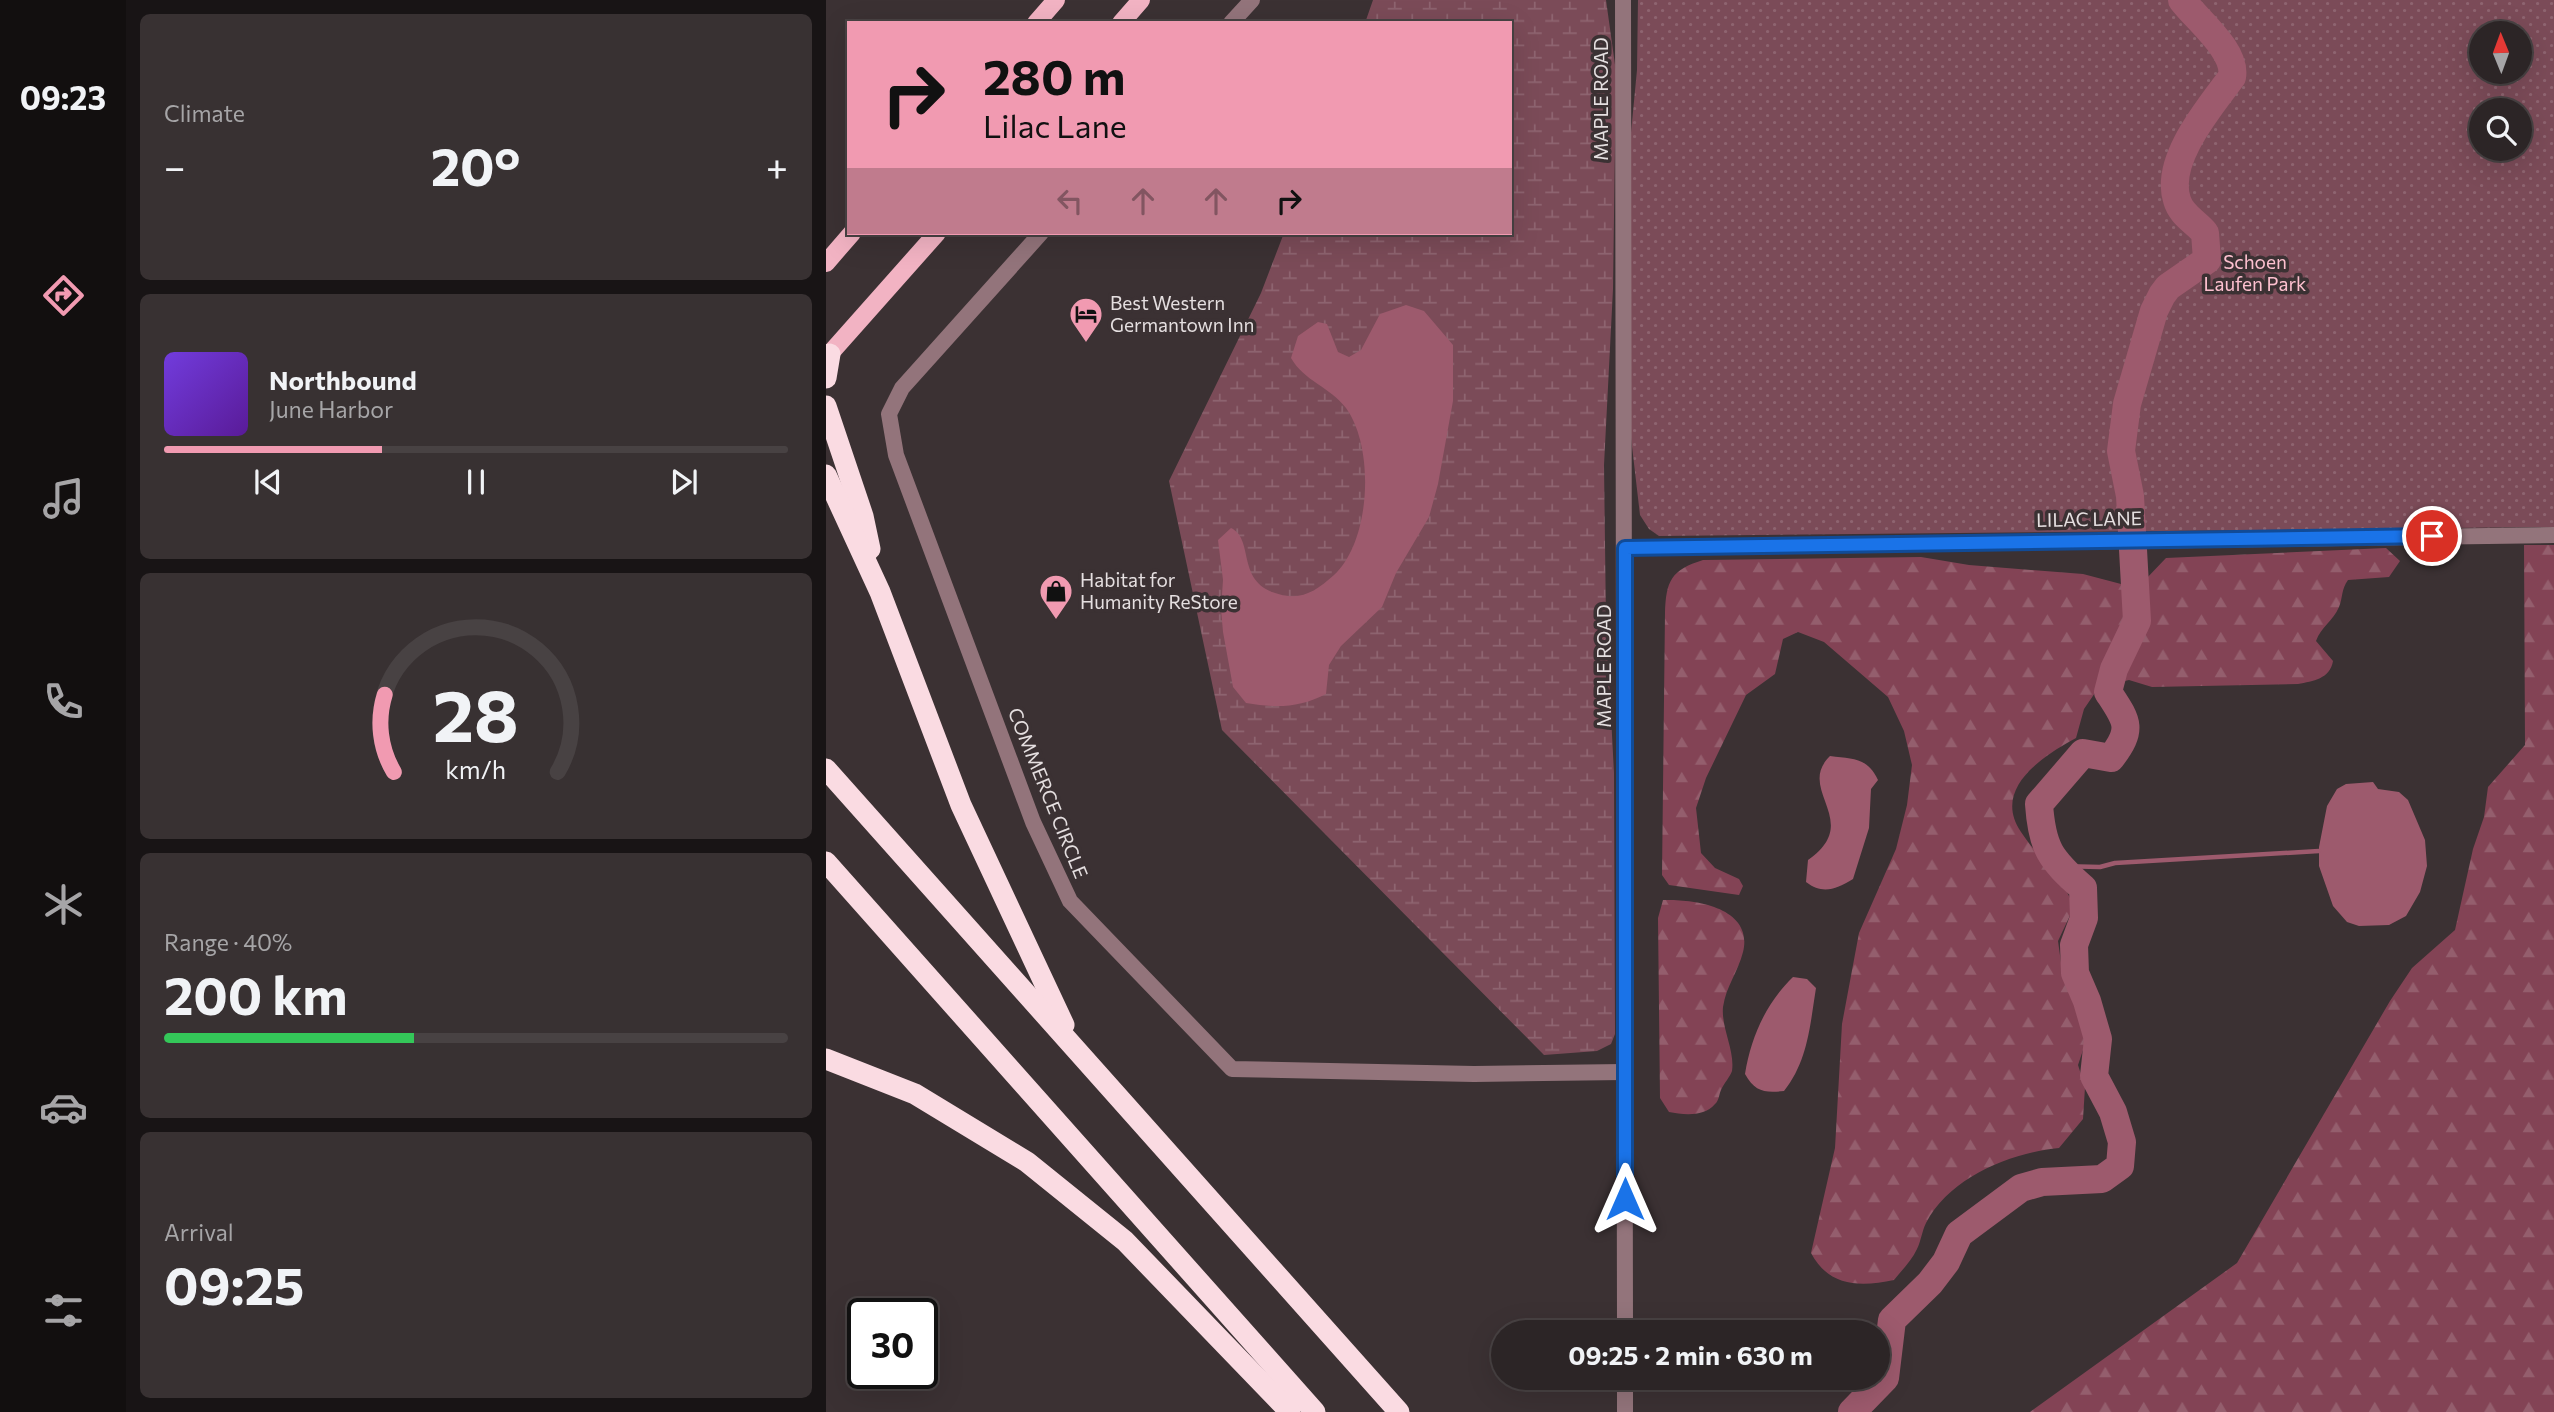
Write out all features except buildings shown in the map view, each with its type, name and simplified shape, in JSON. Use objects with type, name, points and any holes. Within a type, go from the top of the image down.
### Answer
[{"type":"highway","points":[[826,378],[828,356]]},
{"type":"highway","points":[[826,406],[863,516],[880,592]]},
{"type":"highway","points":[[826,475],[880,592],[961,805],[1074,1047]]},
{"type":"highway","points":[[826,769],[1399,1412]]},
{"type":"highway","points":[[826,862],[1315,1412]]},
{"type":"highway","points":[[826,1059],[915,1094],[1027,1162],[1125,1241],[1290,1412]]},
{"type":"main road","points":[[1038,21],[1056,0]]},
{"type":"main road","points":[[1123,21],[1141,0]]},
{"type":"main road","points":[[826,263],[850,235]]},
{"type":"main road","points":[[828,356],[934,235]]},
{"type":"street","points":[[1233,21],[1252,0]]},
{"type":"street","name":"MAPLE ROAD","points":[[1623,0],[1625,1320]]},
{"type":"street","name":"COMMERCE CIRCLE","points":[[1039,235],[902,388],[889,414],[896,455],[1033,822],[1070,901],[1232,1069],[1474,1074],[1624,1072]]},
{"type":"street","name":"LILAC LANE","points":[[1625,548],[2554,535]]},
{"type":"street","points":[[1625,1390],[1625,1412]]},
{"type":"green space","points":[[1373,0],[1606,0],[1616,72],[1613,289],[1604,465],[1606,621],[1614,773],[1615,1034],[1611,1044],[1597,1051],[1544,1055],[1222,730],[1169,481],[1261,293],[1283,235],[1512,235],[1512,21],[1366,21]]},
{"type":"green space","name":"Schoen Laufen Park","points":[[1638,0],[2554,0],[2554,527],[1659,536],[1649,529],[1640,515],[1630,429],[1630,143],[1637,70]]},
{"type":"green space","points":[[2524,545],[2554,545],[2554,1412],[2030,1412],[2237,1263],[2390,1001],[2412,968],[2455,930],[2473,849],[2484,817],[2488,787],[2525,745]]},
{"type":"green space","points":[[2386,548],[2400,561],[2389,577],[2348,580],[2336,612],[2318,636],[2316,641],[2333,661],[2325,675],[2298,684],[2152,687],[2129,680],[2099,687],[2084,709],[2076,738],[2050,754],[2026,775],[2017,787],[2013,816],[2028,842],[2062,884],[2074,907],[2058,941],[2062,970],[2072,986],[2088,1035],[2078,1065],[2085,1087],[2083,1119],[2059,1148],[2021,1155],[2002,1162],[1966,1180],[1950,1193],[1926,1223],[1915,1253],[1894,1280],[1869,1284],[1847,1282],[1827,1273],[1811,1253],[1835,1148],[1842,1024],[1859,933],[1896,849],[1907,805],[1912,765],[1904,731],[1888,697],[1824,642],[1798,632],[1783,639],[1775,674],[1746,695],[1706,778],[1696,808],[1701,853],[1715,868],[1739,879],[1743,886],[1739,895],[1669,885],[1662,875],[1665,613],[1672,578],[1684,568],[1703,560],[1921,557],[1969,565],[2083,574],[2121,584],[2145,580],[2166,558]]},
{"type":"green space","points":[[1663,900],[1690,901],[1719,909],[1740,925],[1744,937],[1743,952],[1723,1007],[1732,1055],[1732,1071],[1716,1103],[1705,1111],[1694,1114],[1669,1112],[1660,1098],[1658,918]]},
{"type":"shaded area","points":[[1406,305],[1424,311],[1453,345],[1453,401],[1438,484],[1429,517],[1396,573],[1382,607],[1341,646],[1329,665],[1326,694],[1287,706],[1246,703],[1233,687],[1223,632],[1223,580],[1218,540],[1231,528],[1238,533],[1254,578],[1261,586],[1282,595],[1298,596],[1320,587],[1334,575],[1346,560],[1356,540],[1362,518],[1365,469],[1362,446],[1355,425],[1340,401],[1296,366],[1291,358],[1298,336],[1318,322],[1327,324],[1338,352],[1349,357],[1361,350],[1380,314]]},
{"type":"shaded area","points":[[1830,756],[1864,763],[1878,780],[1871,789],[1869,828],[1853,879],[1835,888],[1824,889],[1806,882],[1808,860],[1824,846],[1830,832],[1830,819],[1820,781],[1821,769]]},
{"type":"shaded area","points":[[2373,782],[2378,789],[2399,792],[2408,800],[2425,840],[2427,866],[2420,892],[2406,916],[2389,925],[2359,926],[2347,922],[2333,906],[2319,866],[2319,847],[2327,806],[2337,789],[2346,784]]},
{"type":"shaded area","points":[[1793,977],[1807,979],[1816,988],[1807,1042],[1798,1067],[1784,1091],[1761,1090],[1753,1085],[1745,1074],[1751,1047],[1768,1009]]},
{"type":"waterway","points":[[1852,1412],[1885,1378],[1892,1320],[1930,1283],[1946,1262],[1959,1234],[2021,1188],[2042,1182],[2102,1179],[2120,1166],[2122,1142],[2113,1112],[2094,1076],[2098,1039],[2087,1001],[2075,973],[2074,945],[2084,918],[2083,888],[2050,852],[2042,832],[2039,804],[2083,753],[2111,758],[2125,732],[2120,710],[2108,692],[2114,669],[2137,621],[2130,496],[2121,451],[2127,404],[2154,311],[2162,295],[2168,287],[2207,260],[2205,233],[2182,210],[2177,200],[2177,168],[2191,135],[2232,77],[2232,67],[2222,46],[2182,0]]},
{"type":"waterway","points":[[2058,866],[2100,867],[2115,863],[2319,851]]},
{"type":"place","name":"Best Western Germantown Inn","points":[[1086,344]]},
{"type":"place","name":"Habitat for Humanity ReStore","points":[[1056,621]]},
{"type":"route","points":[[1625,1199],[1625,548],[2432,536]]}]
